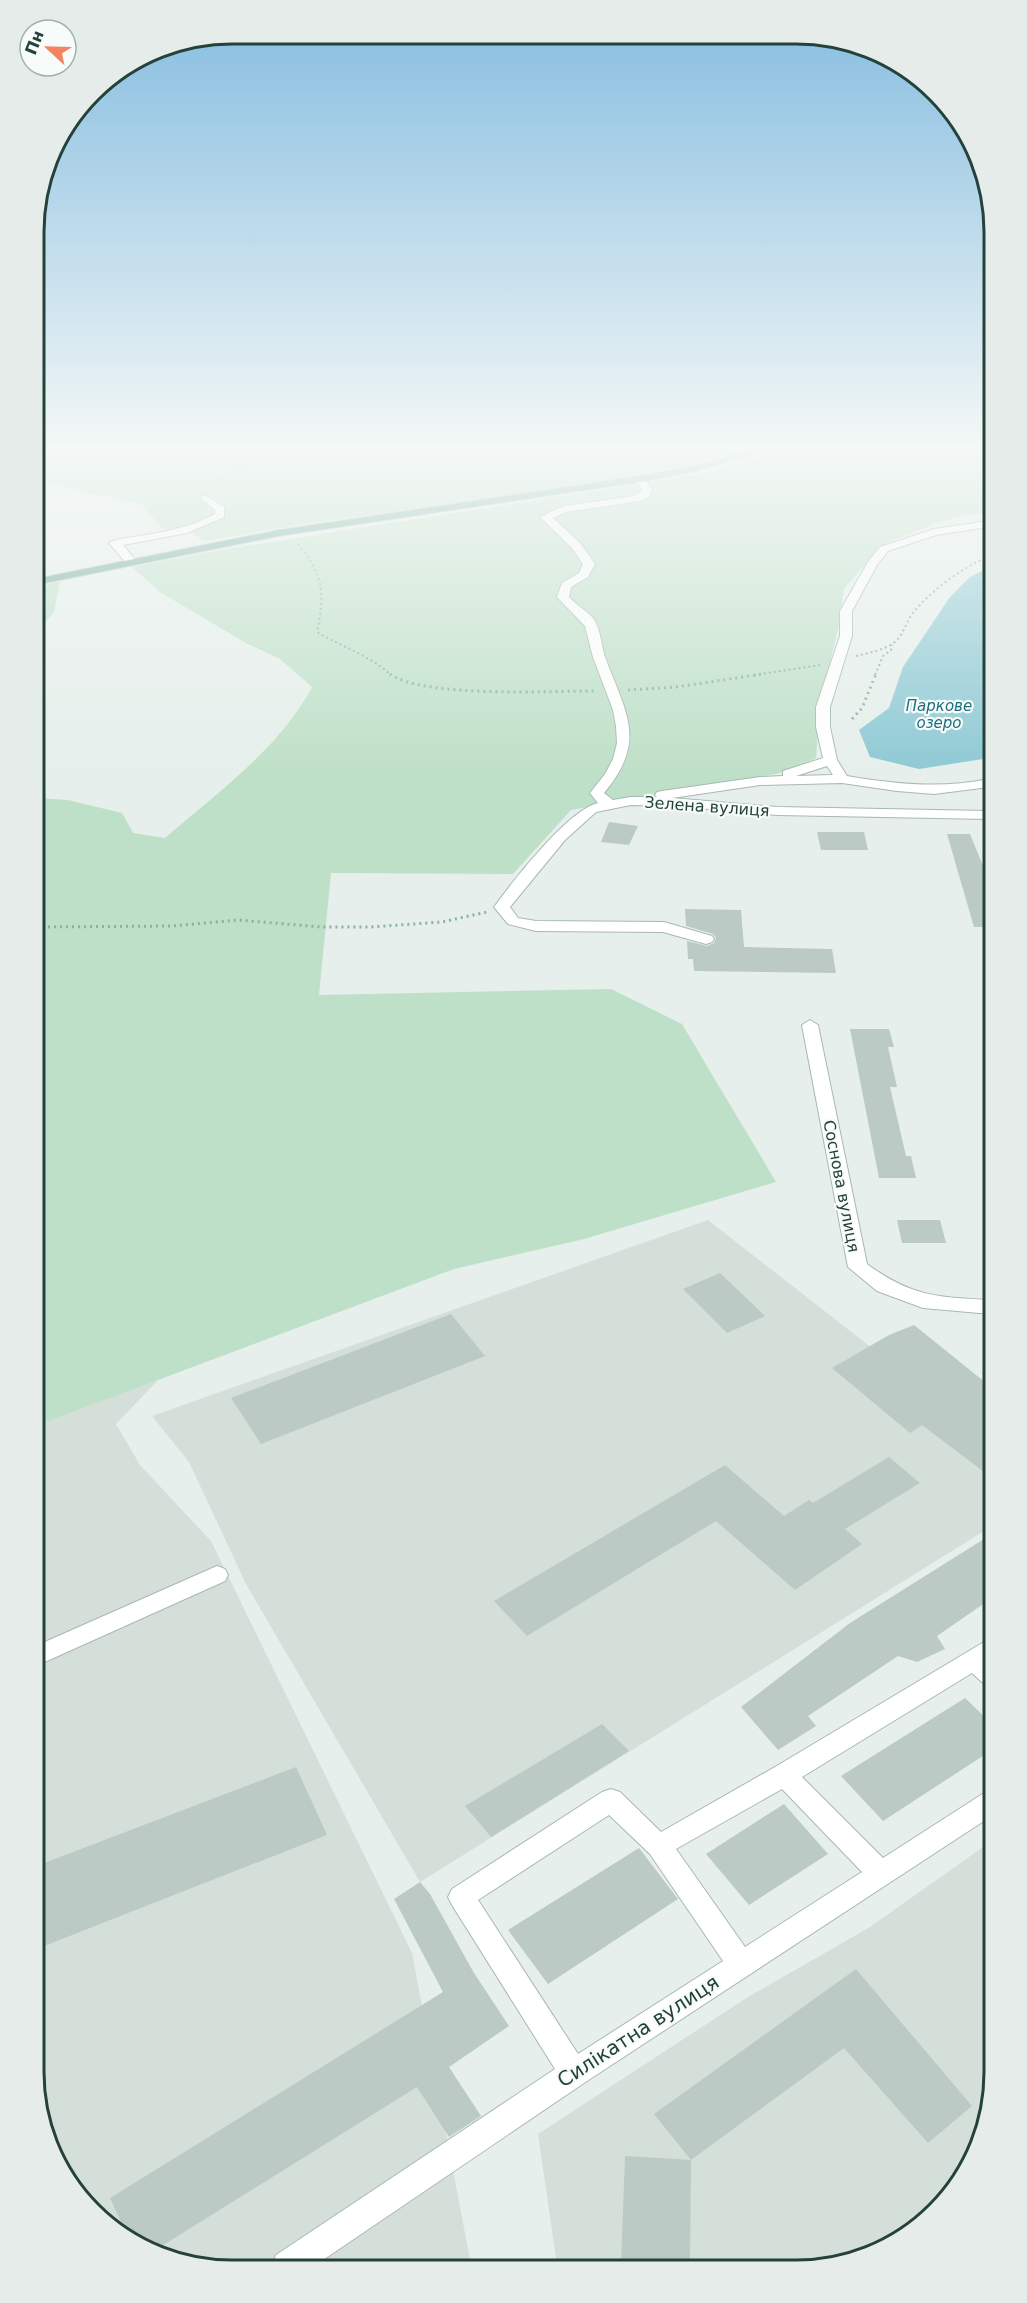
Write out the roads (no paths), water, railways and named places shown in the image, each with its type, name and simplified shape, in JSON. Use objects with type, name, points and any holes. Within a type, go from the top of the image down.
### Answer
[{"type":"main road","points":[[44,580],[160,556]]},
{"type":"street","points":[[126,556],[131,562]]},
{"type":"street","points":[[586,556],[589,564],[584,575],[566,585],[563,597],[590,622],[597,651],[619,705],[624,749],[611,775],[597,793],[600,799],[611,805]]},
{"type":"street","points":[[842,779],[830,760],[823,728],[824,707],[846,636],[846,611],[878,556]]},
{"type":"street","points":[[760,781],[803,770],[830,760]]},
{"type":"street","points":[[631,801],[677,792],[760,781],[842,779],[904,788],[938,789],[984,784]]},
{"type":"street","name":"Зелена вулиця","points":[[706,939],[664,927],[536,926],[513,921],[502,907],[560,837],[591,809],[631,801],[675,802],[777,811],[984,815]]},
{"type":"street","name":"Соснова вулиця","points":[[810,1024],[858,1267],[884,1286],[930,1303],[983,1307]]},
{"type":"street","points":[[43,1654],[217,1575]]},
{"type":"street","points":[[659,1846],[784,1775],[983,1654]]},
{"type":"street","points":[[784,1775],[881,1873]]},
{"type":"street","points":[[574,2073],[461,1897],[611,1800],[659,1846],[741,1964]]},
{"type":"street","name":"Силікатна вулиця","points":[[296,2260],[574,2073],[983,1807]]},
{"type":"water","name":"Паркове озеро","points":[[984,570],[984,759],[919,769],[870,757],[859,730],[889,708],[903,667],[950,597],[970,577]]}]
